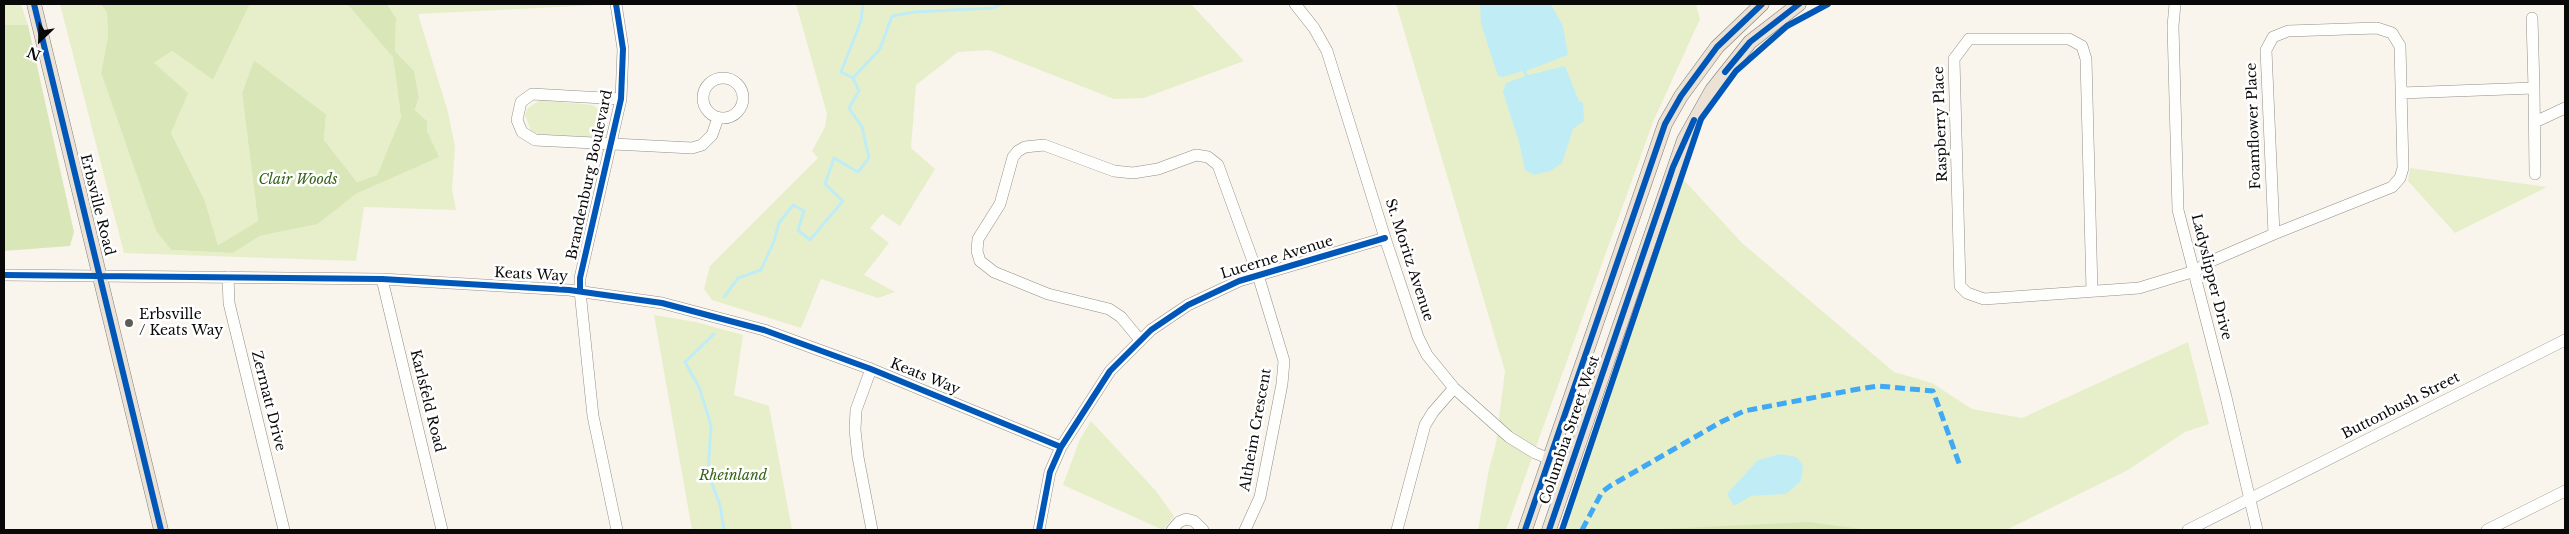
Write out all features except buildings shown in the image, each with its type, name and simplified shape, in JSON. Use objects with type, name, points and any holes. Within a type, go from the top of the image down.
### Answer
[{"type":"main road","name":"Erbsville Road","points":[[34,4],[102,276],[161,530]]},
{"type":"main road","name":"Columbia Street West","points":[[1524,530],[1665,124],[1681,96],[1716,47],[1762,4]]},
{"type":"main road","name":"Columbia Street West","points":[[1549,530],[1684,140],[1712,90],[1750,42],[1799,4]]},
{"type":"street","name":"Brandenburg Boulevard","points":[[616,4],[623,49],[621,100],[610,142],[580,291],[593,416],[617,530]]},
{"type":"street","name":"St. Moritz Avenue","points":[[1295,4],[1314,28],[1327,52],[1418,337],[1438,371],[1454,388],[1509,437],[1522,446],[1570,467]]},
{"type":"street","name":"Ladyslipper Drive","points":[[2168,4],[2173,26]]},
{"type":"street","name":"Ladyslipper Drive","points":[[2175,4],[2173,26],[2178,210],[2195,272],[2257,530]]},
{"type":"street","points":[[2532,18],[2535,174]]},
{"type":"street","name":"Foamflower Place","points":[[2195,272],[2209,262],[2392,187],[2400,178],[2403,168],[2400,46],[2392,33],[2377,28],[2288,31],[2274,37],[2266,50],[2274,234]]},
{"type":"street","name":"Raspberry Place","points":[[2092,290],[2086,59],[2082,46],[2069,39],[1969,39],[1954,59],[1960,286],[1966,293],[1984,299],[2139,288],[2195,272]]},
{"type":"street","points":[[2401,93],[2534,88]]},
{"type":"street","points":[[621,100],[532,94],[518,108],[518,126],[527,136],[535,140],[697,147],[702,145],[712,135],[718,118]]},
{"type":"street","points":[[2535,122],[2565,108]]},
{"type":"street","name":"Altheim Crescent","points":[[1140,340],[1121,317],[1109,309],[1048,294],[994,272],[980,261],[976,251],[978,239],[1000,204],[1014,158],[1018,151],[1025,147],[1044,145],[1114,171],[1133,173],[1158,169],[1196,155],[1208,157],[1218,165],[1258,275],[1282,349],[1284,370],[1260,497],[1245,530]]},
{"type":"street","name":"Lucerne Avenue","points":[[1039,530],[1050,472],[1061,447],[1110,371],[1140,340],[1188,305],[1213,292],[1258,275],[1385,238]]},
{"type":"street","name":"Keats Way","points":[[4,275],[382,279],[580,291],[662,303],[764,330],[871,368],[1061,447]]},
{"type":"street","name":"Zermatt Drive","points":[[228,277],[229,303],[284,530]]},
{"type":"street","name":"Karlsfeld Road","points":[[382,279],[442,530]]},
{"type":"street","name":"Buttonbush Street","points":[[2188,530],[2565,340]]},
{"type":"street","points":[[871,368],[856,410],[854,430],[872,530]]},
{"type":"street","points":[[1397,530],[1425,425],[1433,412],[1454,388]]},
{"type":"street","points":[[2487,530],[2565,491]]},
{"type":"street","points":[[1172,530],[1179,522],[1186,519],[1194,521],[1203,530]]},
{"type":"green space","points":[[4,4],[21,4],[28,25],[4,25]]},
{"type":"green space","points":[[60,4],[101,4],[107,13],[108,36],[101,73],[156,231],[171,250],[233,253],[260,236],[318,224],[356,194],[438,157],[427,131],[427,121],[415,110],[419,97],[414,71],[395,51],[396,18],[387,4],[600,5],[418,14],[448,112],[455,147],[452,189],[456,210],[364,207],[356,261],[124,253]]},
{"type":"green space","name":"Clair Woods","points":[[101,4],[250,4],[213,80],[172,51],[154,63],[188,93],[171,133],[205,201],[218,245],[258,221],[242,93],[254,60],[326,114],[324,140],[357,182],[377,175],[401,117],[393,57],[347,4],[387,4],[396,18],[395,51],[414,71],[419,97],[415,110],[427,121],[427,131],[439,157],[356,194],[318,224],[260,236],[233,253],[171,250],[156,231],[101,73],[108,36],[107,13]]},
{"type":"green space","points":[[250,4],[347,4],[393,56],[401,117],[377,175],[357,182],[324,140],[326,114],[254,60],[242,93],[258,221],[218,245],[205,201],[171,133],[154,63],[172,51],[213,80]]},
{"type":"green space","points":[[796,4],[1191,4],[1244,61],[1144,98],[1114,99],[989,50],[958,52],[916,85],[911,148],[935,169],[900,226],[882,214],[870,228],[889,243],[864,275],[895,292],[878,298],[821,279],[801,328],[712,300],[704,289],[710,266],[818,158],[812,151],[825,127],[827,114]]},
{"type":"green space","points":[[1396,4],[1696,4],[1700,19],[1653,122],[1506,530],[1478,530],[1489,469],[1496,443],[1505,371]]},
{"type":"green space","points":[[4,25],[28,25],[74,232],[70,246],[4,251]]},
{"type":"green space","points":[[540,100],[592,105],[597,108],[602,120],[600,131],[594,137],[587,137],[538,134],[531,131],[525,115],[528,108]]},
{"type":"green space","points":[[2410,168],[2547,187],[2455,233],[2408,181]]},
{"type":"green space","points":[[1681,177],[1742,243],[1894,372],[1932,383],[1972,409],[2022,418],[2188,342],[2209,424],[2185,432],[2128,470],[2006,530],[1562,530]]},
{"type":"green space","name":"Rheinland","points":[[654,315],[696,322],[743,335],[734,395],[769,406],[792,530],[692,530]]},
{"type":"green space","points":[[1091,421],[1156,491],[1174,516],[1163,530],[1063,485],[1080,439]]},
{"type":"green space","points":[[1809,522],[1868,530],[1639,530]]},
{"type":"water","points":[[1480,4],[1551,4],[1563,26],[1568,55],[1526,71],[1528,75],[1565,66],[1579,101],[1583,103],[1584,121],[1573,129],[1562,163],[1550,171],[1534,175],[1525,170],[1519,142],[1503,92],[1506,83],[1525,76],[1523,71],[1503,77],[1498,76],[1481,24]]},
{"type":"water","points":[[1780,454],[1797,457],[1803,466],[1801,481],[1786,494],[1751,496],[1734,506],[1727,494],[1758,460]]},
{"type":"waterway","points":[[724,297],[738,278],[761,270],[774,241],[779,223],[793,205],[804,211],[798,230],[810,240],[843,201],[825,184],[834,158],[858,172],[869,158],[862,127],[849,108],[859,91],[853,78],[841,72],[861,21],[863,4]]},
{"type":"waterway","points":[[853,78],[880,49],[892,16],[914,12],[993,8],[1002,4]]},
{"type":"waterway","points":[[714,334],[685,362],[699,387],[711,425],[708,473],[720,505],[724,530]]},
{"type":"marked path","points":[[1582,530],[1602,492],[1721,422],[1744,411],[1853,390],[1878,386],[1933,391],[1960,466]]},
{"type":"cycle path","points":[[34,4],[161,530]]},
{"type":"cycle path","points":[[580,291],[580,278],[621,99],[623,49],[616,4]]},
{"type":"cycle path","points":[[1525,530],[1665,124],[1681,96],[1717,47],[1762,4]]},
{"type":"cycle path","points":[[1725,72],[1750,42],[1799,4]]},
{"type":"cycle path","points":[[1562,530],[1701,119],[1736,71],[1787,26],[1828,4]]},
{"type":"cycle path","points":[[1549,530],[1673,167],[1694,120]]},
{"type":"cycle path","points":[[1039,530],[1050,472],[1061,447],[1110,371],[1151,330],[1188,305],[1239,281],[1385,238]]},
{"type":"cycle path","points":[[4,275],[382,279],[569,290],[662,303],[764,330],[871,369],[1061,447]]},
{"type":"place","name":"Erbsville / Keats Way","points":[[129,323]]}]
